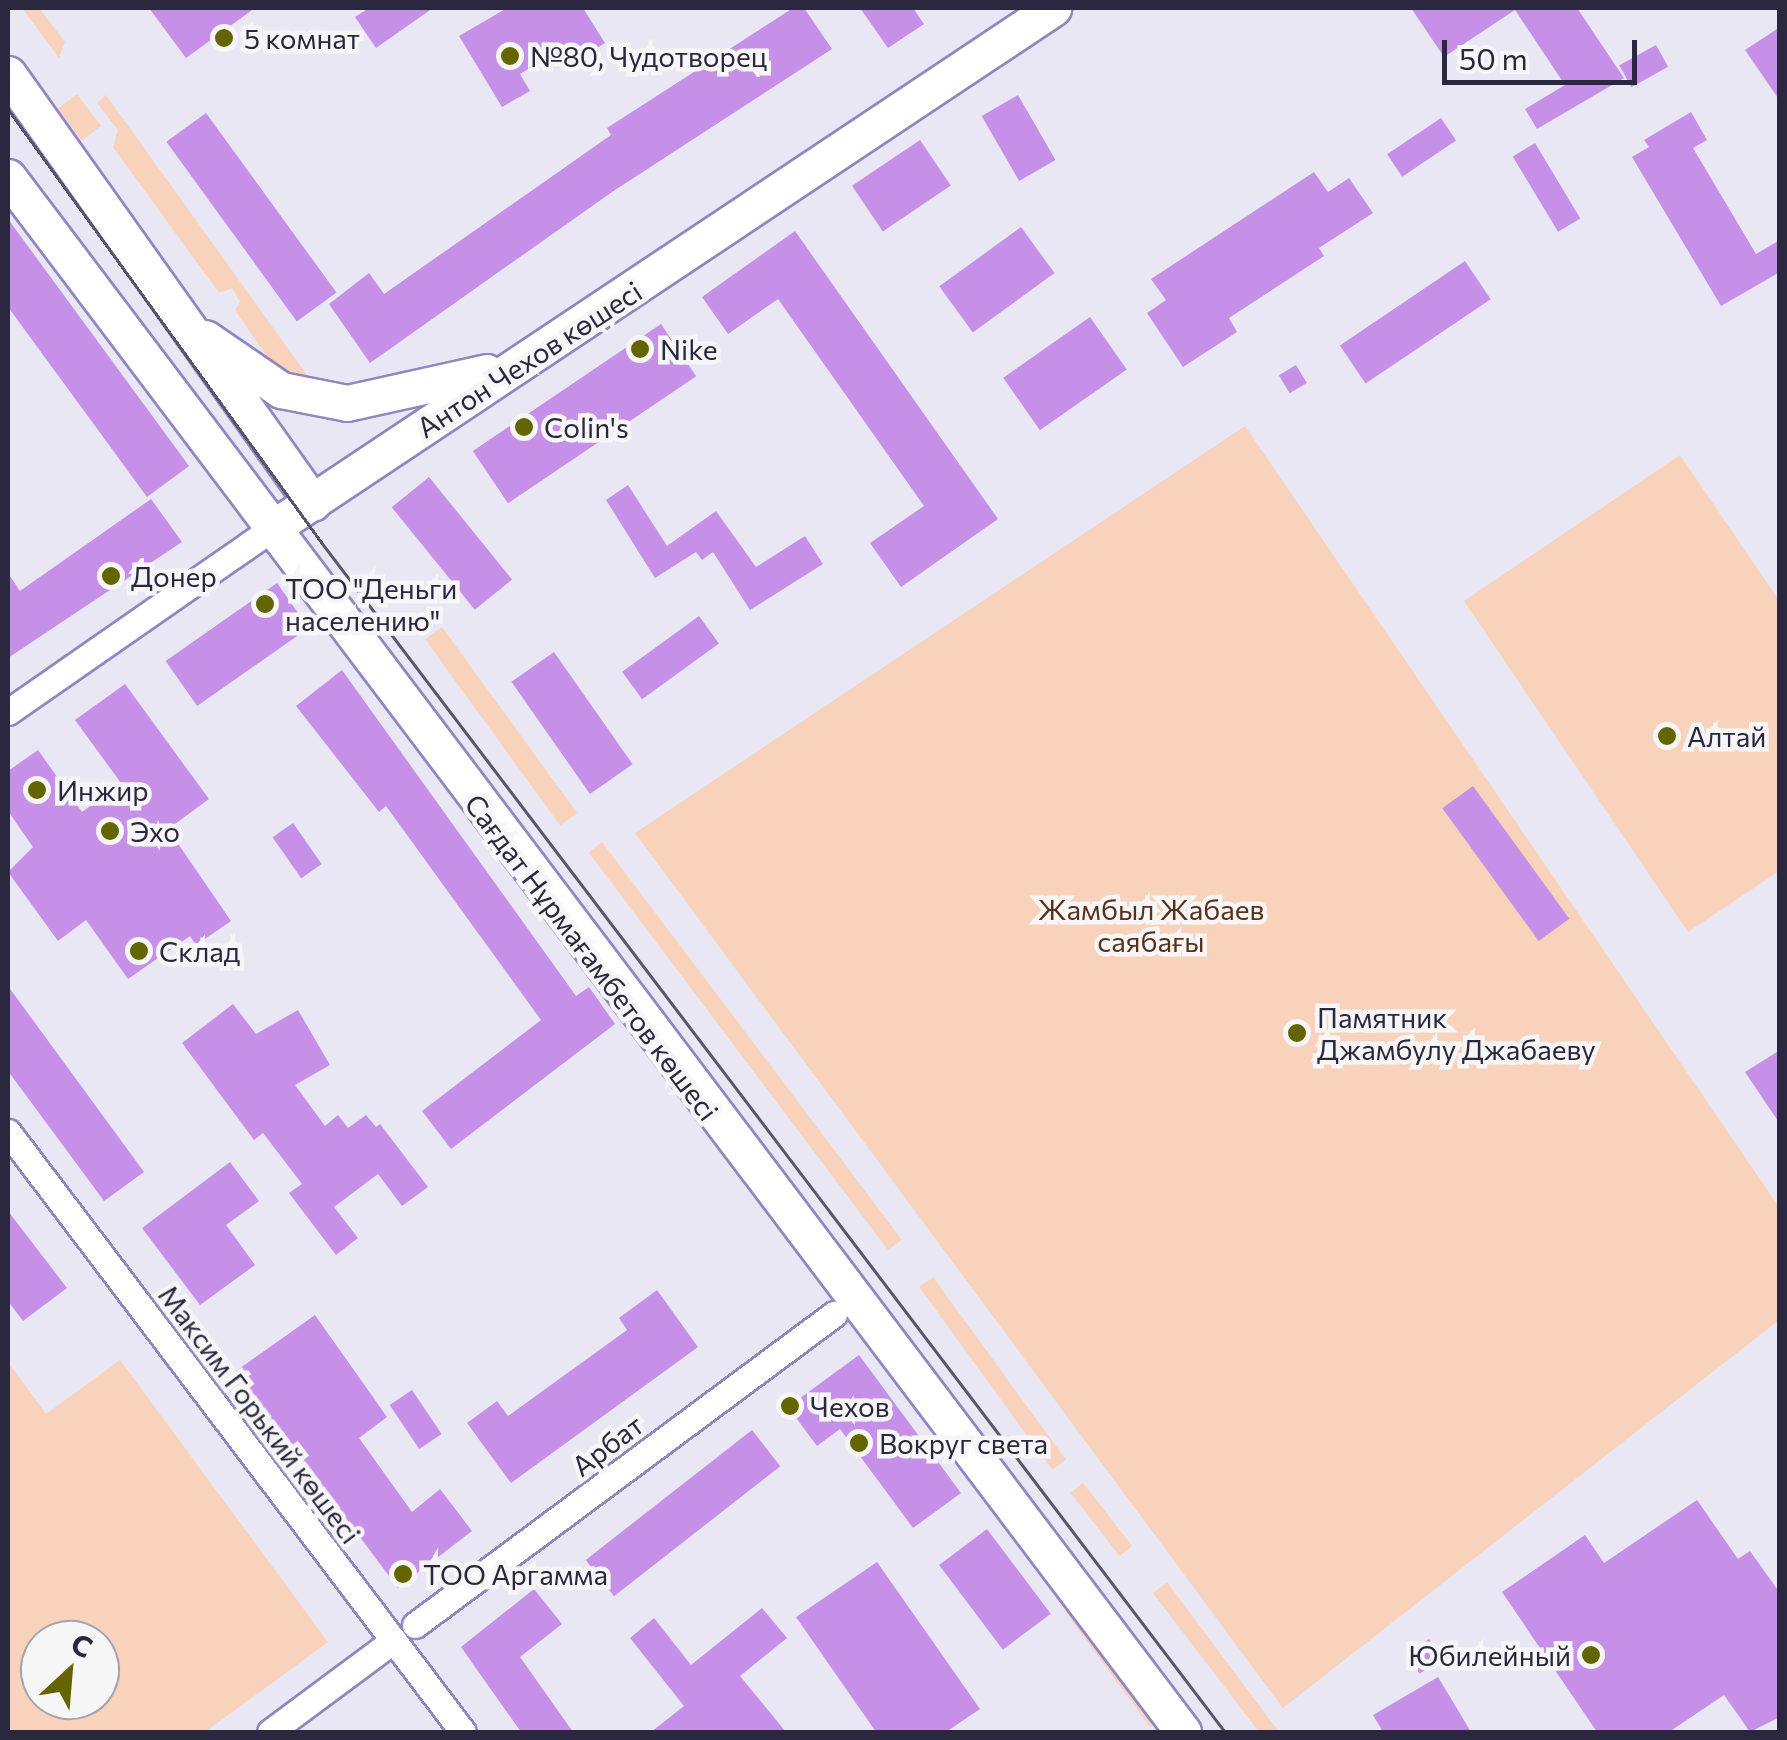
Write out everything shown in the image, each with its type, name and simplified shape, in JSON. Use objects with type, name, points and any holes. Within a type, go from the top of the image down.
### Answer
[{"type":"main road","name":"Антон Чехов көшесі","points":[[271,530],[508,367],[672,266],[1053,8]]},
{"type":"main road","points":[[8,74],[312,503]]},
{"type":"main road","name":"Сағдат Нұрмағамбетов көшесі","points":[[8,177],[1183,1732]]},
{"type":"main road","points":[[184,323],[281,390],[347,403],[508,367]]},
{"type":"street","name":"Антон Чехов көшесі","points":[[8,712],[271,530]]},
{"type":"street","name":"Максим Горький көшесі","points":[[8,1132],[464,1732]]},
{"type":"street","name":"Арбат","points":[[416,1625],[834,1314]]},
{"type":"street","points":[[270,1732],[394,1640]]},
{"type":"green space","points":[[22,8],[39,8],[65,42],[59,58]]},
{"type":"green space","points":[[77,94],[101,126],[82,140],[58,108]]},
{"type":"green space","points":[[106,95],[307,375],[289,389],[235,310],[240,302],[232,288],[219,293],[113,147],[118,130],[97,103]]},
{"type":"green space","name":"Жамбыл Жабаев саябағы","points":[[1245,426],[1779,1207],[1779,1320],[1283,1708],[635,833]]},
{"type":"green space","name":"Алтай","points":[[1680,455],[1780,602],[1779,871],[1688,932],[1464,601]]},
{"type":"green space","points":[[442,627],[577,813],[560,825],[425,639]]},
{"type":"green space","points":[[602,842],[902,1240],[888,1250],[588,852]]},
{"type":"green space","points":[[933,1277],[1066,1460],[1052,1470],[919,1287]]},
{"type":"green space","points":[[120,1360],[328,1642],[205,1732],[8,1732],[8,1362],[46,1414]]},
{"type":"green space","points":[[1083,1483],[1132,1546],[1120,1556],[1070,1493]]},
{"type":"green space","points":[[1167,1582],[1279,1732],[1259,1732],[1153,1593]]},
{"type":"green space","points":[[1078,1603],[1164,1716],[1150,1727],[1065,1611]]},
{"type":"building","points":[[149,8],[255,8],[186,58]]},
{"type":"building","points":[[369,8],[433,8],[376,48],[355,17]]},
{"type":"building","name":"№80, Чудотворец","points":[[507,8],[583,8],[605,43],[571,64],[562,49],[520,74],[530,91],[502,107],[459,36]]},
{"type":"building","points":[[793,8],[804,8],[832,49],[612,192],[370,363],[329,304],[369,273],[384,294],[611,135],[607,128]]},
{"type":"building","points":[[860,8],[913,8],[924,24],[888,48]]},
{"type":"building","points":[[1411,8],[1577,8],[1624,78],[1537,129],[1525,109],[1565,85],[1515,10],[1444,57]]},
{"type":"building","points":[[1780,27],[1780,101],[1745,50]]},
{"type":"building","points":[[1656,45],[1668,67],[1631,87],[1619,65]]},
{"type":"building","points":[[1018,95],[1056,160],[1019,181],[982,116]]},
{"type":"building","points":[[1691,112],[1707,140],[1693,148],[1756,254],[1780,240],[1780,272],[1721,306],[1632,157],[1649,147],[1644,140]]},
{"type":"building","points":[[206,113],[336,293],[297,321],[166,142]]},
{"type":"building","points":[[1441,118],[1456,140],[1402,177],[1387,154]]},
{"type":"building","points":[[920,140],[951,186],[883,231],[852,186]]},
{"type":"building","points":[[1535,143],[1580,218],[1558,232],[1513,156]]},
{"type":"building","points":[[1314,172],[1328,192],[1349,178],[1373,213],[1319,248],[1324,256],[1229,318],[1237,332],[1183,367],[1147,313],[1166,300],[1151,279]]},
{"type":"building","points":[[8,219],[189,466],[147,497],[8,307]]},
{"type":"building","points":[[1021,227],[1055,273],[973,332],[939,286]]},
{"type":"building","points":[[795,231],[998,519],[901,587],[870,543],[924,506],[778,299],[728,334],[702,297]]},
{"type":"building","points":[[1465,261],[1491,299],[1366,384],[1340,345]]},
{"type":"building","points":[[1090,317],[1127,369],[1040,430],[1003,378]]},
{"type":"building","points":[[661,324],[696,376],[508,503],[473,451]]},
{"type":"building","points":[[1296,365],[1307,383],[1290,393],[1279,375]]},
{"type":"building","points":[[429,477],[512,580],[475,610],[392,507]]},
{"type":"building","points":[[628,485],[667,546],[716,511],[756,567],[805,536],[823,564],[750,610],[713,552],[702,560],[696,552],[655,578],[606,500]]},
{"type":"building","points":[[151,499],[182,542],[8,658],[8,573],[20,591]]},
{"type":"building","points":[[277,583],[309,628],[197,706],[166,661]]},
{"type":"building","points":[[699,616],[719,644],[642,699],[622,672]]},
{"type":"building","points":[[554,652],[633,764],[590,794],[511,682]]},
{"type":"building","points":[[342,670],[576,996],[589,987],[615,1024],[451,1149],[422,1111],[541,1020],[386,806],[379,812],[296,706]]},
{"type":"building","points":[[125,684],[209,799],[168,829],[231,921],[196,945],[190,936],[128,979],[86,920],[58,941],[8,872],[33,847],[8,811],[8,771],[38,750],[82,812],[121,783],[75,720]]},
{"type":"building","points":[[1473,786],[1569,919],[1539,941],[1442,808]]},
{"type":"building","points":[[293,823],[322,864],[301,878],[273,837]]},
{"type":"building","points":[[8,986],[144,1172],[104,1201],[8,1071]]},
{"type":"building","points":[[233,1004],[256,1034],[298,1010],[330,1065],[295,1085],[325,1126],[338,1115],[348,1128],[366,1115],[376,1127],[380,1124],[428,1187],[402,1206],[378,1174],[334,1207],[358,1238],[336,1255],[289,1193],[302,1184],[263,1133],[254,1140],[182,1043]]},
{"type":"building","points":[[1780,1050],[1780,1124],[1745,1072]]},
{"type":"building","points":[[230,1162],[259,1201],[226,1225],[255,1265],[200,1305],[142,1228]]},
{"type":"building","points":[[8,1211],[67,1288],[23,1321],[8,1301]]},
{"type":"building","points":[[657,1290],[698,1347],[511,1483],[467,1423],[497,1401],[508,1416],[627,1330],[619,1318]]},
{"type":"building","points":[[315,1315],[387,1417],[359,1438],[412,1512],[440,1489],[472,1531],[398,1588],[236,1371]]},
{"type":"building","points":[[859,1355],[961,1493],[913,1528],[840,1429],[817,1446],[788,1407]]},
{"type":"building","points":[[412,1390],[442,1434],[419,1449],[390,1405]]},
{"type":"building","points":[[752,1430],[780,1466],[614,1596],[586,1560]]},
{"type":"building","points":[[1697,1500],[1738,1559],[1750,1551],[1780,1593],[1780,1717],[1750,1732],[1724,1695],[1669,1732],[1597,1732],[1502,1592],[1585,1535],[1604,1563]]},
{"type":"building","points":[[987,1529],[1051,1614],[1003,1650],[939,1565]]},
{"type":"building","points":[[877,1562],[980,1709],[946,1732],[876,1732],[796,1617]]},
{"type":"building","points":[[534,1589],[562,1624],[520,1657],[573,1732],[521,1732],[461,1647]]},
{"type":"building","points":[[762,1608],[787,1638],[740,1676],[786,1732],[651,1732],[684,1706],[630,1638],[654,1618],[691,1665]]},
{"type":"building","points":[[1429,1639],[1442,1659],[1419,1674],[1406,1654]]},
{"type":"building","points":[[1438,1677],[1471,1732],[1383,1732],[1373,1715]]},
{"type":"tram line","points":[[8,109],[322,543],[1225,1732]]},
{"type":"place","name":"5 комнат","points":[[224,38]]},
{"type":"place","name":"№80, Чудотворец","points":[[510,56]]},
{"type":"place","name":"Nike","points":[[640,349]]},
{"type":"place","name":"Colin's","points":[[524,427]]},
{"type":"place","name":"Донер","points":[[111,576]]},
{"type":"place","name":"ТОО \"Деньги населению\"","points":[[265,604]]},
{"type":"place","name":"Алтай","points":[[1667,736]]},
{"type":"place","name":"Инжир","points":[[37,790]]},
{"type":"place","name":"Эхо","points":[[110,831]]},
{"type":"place","name":"Склад","points":[[139,951]]},
{"type":"place","name":"Памятник Джамбулу Джабаеву","points":[[1297,1033]]},
{"type":"place","name":"Чехов","points":[[790,1406]]},
{"type":"place","name":"Вокруг света","points":[[859,1443]]},
{"type":"place","name":"ТОО Аргамма","points":[[403,1574]]},
{"type":"place","name":"Юбилейный","points":[[1591,1655]]}]
